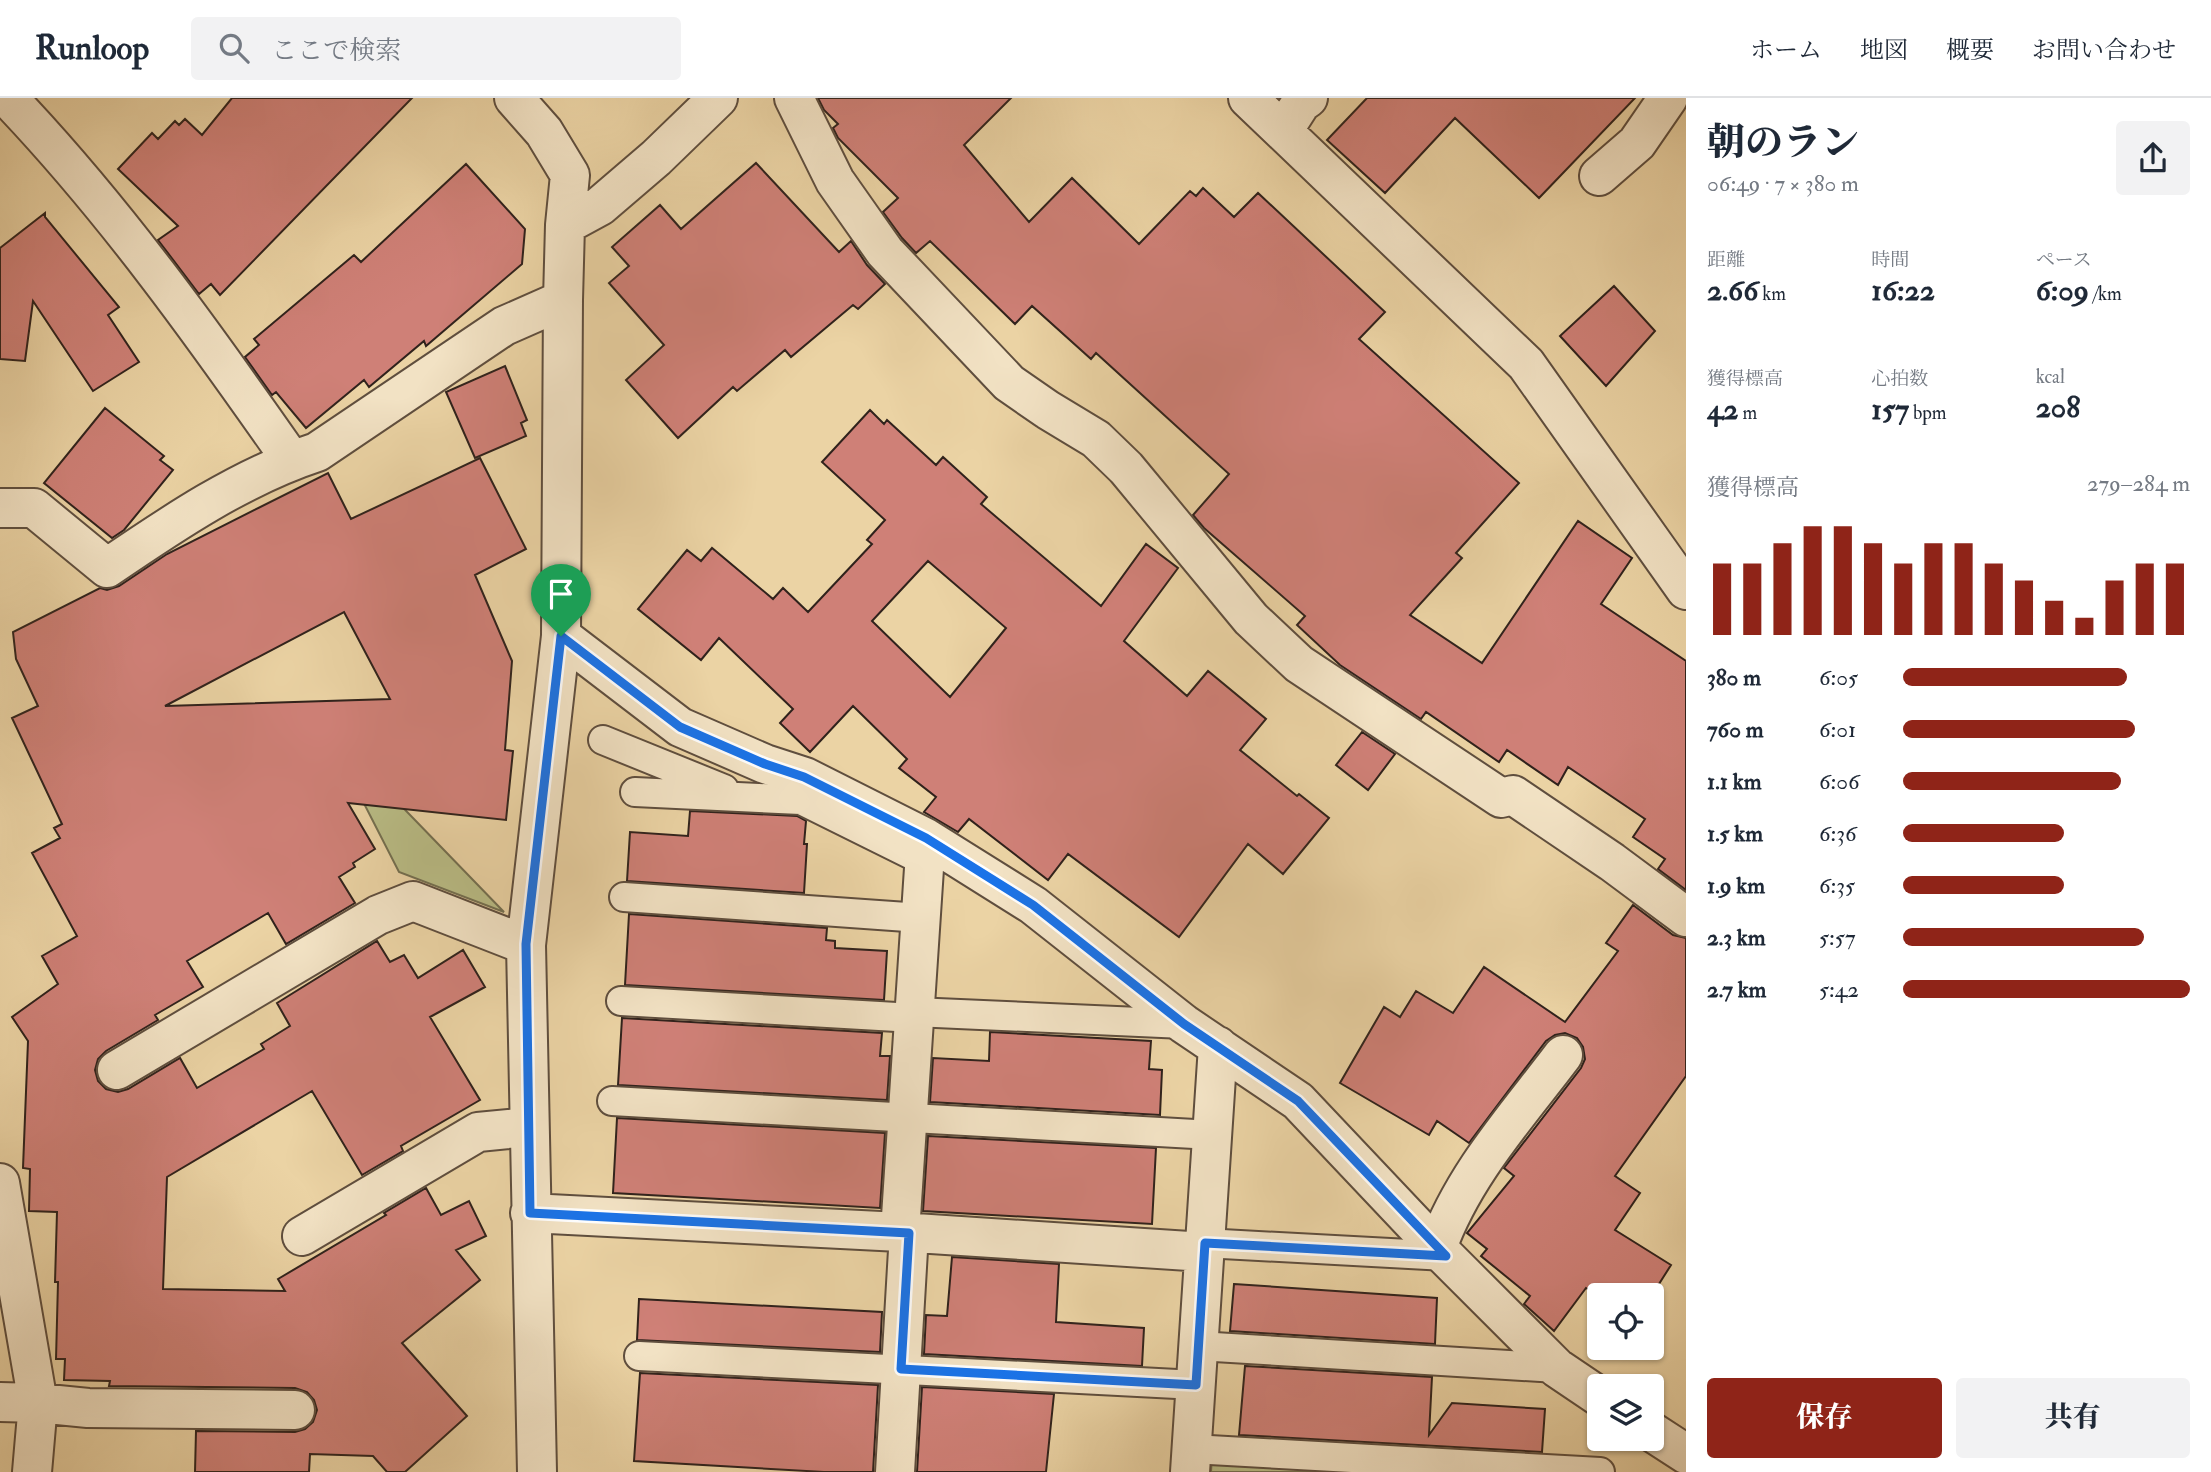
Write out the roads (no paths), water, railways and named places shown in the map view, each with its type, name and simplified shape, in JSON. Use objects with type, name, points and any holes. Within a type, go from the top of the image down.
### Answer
[{"type":"street","points":[[8,98],[57,149],[130,240],[292,461]]},
{"type":"street","points":[[514,98],[544,132],[570,175],[565,225],[563,300],[561,636],[526,944],[537,1472]]},
{"type":"street","points":[[565,225],[600,206],[656,158],[718,98]]},
{"type":"street","points":[[794,98],[835,181],[886,252],[1009,383],[1096,439],[1126,468],[1251,619],[1299,664],[1501,798],[1513,795],[1612,862],[1686,917]]},
{"type":"street","points":[[1248,98],[1526,364],[1686,590]]},
{"type":"street","points":[[1283,131],[1301,103],[1308,98]]},
{"type":"street","points":[[1599,176],[1637,144],[1668,98]]},
{"type":"street","points":[[0,508],[34,508],[107,568],[189,512],[292,461],[317,452],[504,326],[563,300]]},
{"type":"street","points":[[561,636],[680,727],[765,764],[804,777],[925,849],[1033,905],[1184,1024],[1298,1101],[1557,1368],[1587,1388]]},
{"type":"street","points":[[895,1472],[901,1369],[907,1117],[925,849]]},
{"type":"street","points":[[117,1070],[378,915],[413,901],[526,944]]},
{"type":"street","points":[[1191,1461],[1218,1046]]},
{"type":"street","points":[[1442,1252],[1449,1215],[1484,1160],[1563,1055]]},
{"type":"street","points":[[302,1236],[478,1132],[528,1127]]},
{"type":"street","points":[[0,1183],[38,1402],[32,1472]]},
{"type":"street","points":[[530,1213],[1204,1248]]},
{"type":"street","points":[[0,1402],[38,1402],[88,1408],[295,1410]]},
{"type":"street","points":[[1664,1440],[1686,1454]]},
{"type":"lane","points":[[603,740],[746,798]]},
{"type":"lane","points":[[635,792],[801,800],[925,849]]},
{"type":"lane","points":[[624,897],[920,918]]},
{"type":"lane","points":[[621,1001],[1184,1024]]},
{"type":"lane","points":[[612,1101],[1212,1135]]},
{"type":"lane","points":[[1204,1248],[1442,1252]]},
{"type":"lane","points":[[1198,1346],[1557,1368]]},
{"type":"lane","points":[[639,1356],[1196,1385]]},
{"type":"lane","points":[[1191,1461],[1600,1472]]}]
